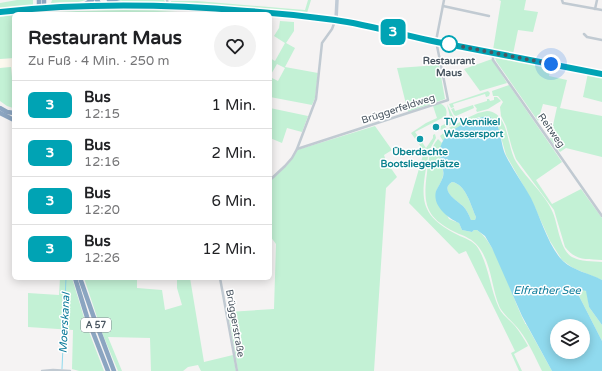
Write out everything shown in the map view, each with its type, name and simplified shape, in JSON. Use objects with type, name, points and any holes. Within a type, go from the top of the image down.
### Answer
[{"type":"highway","points":[[39,0],[39,12]]},
{"type":"highway","points":[[44,0],[44,12]]},
{"type":"highway","points":[[82,6],[92,0]]},
{"type":"highway","points":[[97,0],[100,5]]},
{"type":"highway","points":[[100,5],[101,0]]},
{"type":"highway","points":[[109,0],[126,5]]},
{"type":"highway","points":[[0,108],[12,113]]},
{"type":"highway","points":[[0,113],[12,119]]},
{"type":"highway","name":"A 57","points":[[76,280],[108,371]]},
{"type":"highway","name":"A 57","points":[[81,280],[114,371]]},
{"type":"main road","points":[[336,20],[337,0]]},
{"type":"main road","points":[[1,12],[26,9],[100,5],[168,6],[255,12]]},
{"type":"main road","points":[[272,14],[336,20],[492,53],[602,74]]},
{"type":"street","points":[[167,0],[168,6]]},
{"type":"street","points":[[436,41],[444,0]]},
{"type":"street","points":[[562,0],[563,3],[602,10]]},
{"type":"street","points":[[596,9],[597,0]]},
{"type":"street","points":[[443,6],[489,16]]},
{"type":"street","points":[[272,178],[286,166],[297,149],[316,99],[322,43],[336,20]]},
{"type":"street","points":[[584,34],[587,37],[602,40]]},
{"type":"street","name":"Brüggerfeldweg","points":[[297,149],[448,100],[436,41]]},
{"type":"street","name":"Reitweg","points":[[492,53],[493,60],[602,216]]},
{"type":"street","name":"Brüggerstraße","points":[[220,280],[237,371]]},
{"type":"street","points":[[42,371],[70,371]]},
{"type":"shaded area","points":[[12,58],[12,77],[11,67],[0,68],[0,59]]},
{"type":"green space","points":[[17,0],[33,0],[33,5],[0,8],[0,3]]},
{"type":"green space","points":[[52,0],[86,0],[79,2],[51,3]]},
{"type":"green space","points":[[116,0],[164,0],[166,3],[129,2]]},
{"type":"green space","points":[[308,0],[311,0],[307,13],[171,4],[171,1],[197,1],[305,10]]},
{"type":"green space","points":[[499,0],[526,0],[524,10],[538,12],[533,32],[518,30],[513,54],[493,50],[501,1]]},
{"type":"green space","points":[[133,9],[177,9],[178,11],[158,12],[51,12]]},
{"type":"green space","points":[[12,15],[12,58],[0,59],[0,17]]},
{"type":"green space","points":[[280,21],[294,22],[294,31],[286,43],[295,48],[285,67],[318,73],[315,98],[312,105],[272,97],[272,78],[278,81],[285,68],[277,64],[272,73],[272,59],[275,61],[285,43],[274,36],[279,28]]},
{"type":"green space","points":[[498,56],[551,66],[549,76],[567,80],[560,108],[602,116],[602,157],[566,148],[560,152],[550,139],[557,107],[543,104],[538,121],[496,61],[495,57]]},
{"type":"green space","points":[[492,59],[507,83],[480,91],[464,69]]},
{"type":"green space","points":[[439,65],[445,99],[408,112],[397,68]]},
{"type":"green space","points":[[11,67],[12,108],[0,101],[0,68]]},
{"type":"green space","points":[[588,73],[602,76],[602,102],[583,97]]},
{"type":"green space","points":[[509,85],[562,162],[536,180],[552,204],[581,189],[602,218],[602,260],[577,257],[569,252],[565,247],[554,210],[516,159],[506,126],[501,116],[500,107],[503,102],[498,96],[493,96],[492,91]]},
{"type":"green space","points":[[488,91],[490,93],[489,96],[486,97],[485,94],[453,104],[454,107],[451,108],[449,104]]},
{"type":"green space","points":[[494,97],[497,97],[501,101],[488,109],[477,112],[474,105],[487,101],[487,99],[490,101],[494,100]]},
{"type":"green space","points":[[439,103],[446,108],[446,116],[415,132],[426,148],[435,134],[436,138],[428,155],[424,153],[411,133],[437,118],[433,106]]},
{"type":"green space","points":[[447,104],[456,122],[441,130],[439,127],[451,121]]},
{"type":"green space","points":[[473,105],[474,108],[456,116],[451,109],[454,108],[455,111]]},
{"type":"green space","points":[[272,108],[308,116],[302,132],[287,128],[282,143],[272,139]]},
{"type":"green space","points":[[487,111],[494,113],[503,122],[514,158],[550,206],[562,243],[568,254],[575,259],[583,261],[602,262],[602,280],[573,268],[562,260],[550,241],[531,199],[506,155],[497,123],[479,117],[467,122],[465,119]]},
{"type":"green space","points":[[464,120],[466,123],[453,130],[443,141],[440,136],[446,131],[445,130]]},
{"type":"green space","points":[[375,126],[392,150],[384,155],[386,161],[397,177],[386,188],[374,371],[238,371],[228,312],[274,309],[276,244],[272,239],[272,179],[289,163],[297,150]]},
{"type":"green space","points":[[438,139],[442,143],[441,156],[443,176],[436,192],[449,219],[459,223],[462,230],[472,232],[477,230],[485,237],[492,247],[525,324],[552,371],[542,371],[532,350],[518,328],[500,308],[486,259],[477,245],[469,238],[440,223],[430,211],[427,204],[426,195],[427,169],[431,151]]},
{"type":"green space","points":[[423,155],[428,157],[424,183],[425,204],[435,220],[445,228],[471,242],[478,248],[485,262],[493,293],[499,308],[517,328],[528,346],[514,354],[522,371],[519,371],[511,353],[515,351],[466,251],[459,254],[409,203]]},
{"type":"green space","points":[[452,182],[461,187],[464,191],[476,217],[475,220],[471,220],[464,208],[448,192],[448,185]]},
{"type":"green space","points":[[60,280],[73,280],[86,324],[104,371],[79,371],[72,369],[73,330],[28,327],[28,293],[59,295]]},
{"type":"green space","points":[[85,280],[137,280],[137,288],[162,290],[165,310],[182,305],[177,288],[177,280],[190,280],[204,362],[233,355],[236,371],[201,371],[198,365],[188,367],[183,371],[151,371],[150,338],[108,337],[122,371],[118,371],[103,335]]},
{"type":"green space","points":[[582,290],[587,292],[589,307],[602,325],[602,341],[580,298],[579,294]]},
{"type":"water","name":"Elfrather See","points":[[488,116],[496,123],[506,156],[531,198],[549,240],[558,255],[563,261],[572,267],[602,280],[602,325],[589,307],[586,291],[582,290],[579,296],[602,341],[602,371],[552,371],[522,316],[492,248],[485,236],[477,230],[472,232],[462,230],[459,223],[446,215],[436,202],[436,191],[443,177],[440,153],[442,143],[452,131],[474,120]],"holes":[[[452,182],[457,184],[464,191],[470,202],[476,217],[475,220],[471,220],[464,208],[448,192],[448,185]]]},
{"type":"waterway","name":"Moerskanal","points":[[62,369],[66,280]]},
{"type":"bus line","name":"3","points":[[0,12],[100,5],[168,6],[256,12]]},
{"type":"bus line","name":"3","points":[[272,13],[336,20],[364,25],[602,74]]},
{"type":"place","name":"Restaurant Maus","points":[[449,44]]},
{"type":"place","name":"TV Vennikel Wassersport","points":[[436,127]]},
{"type":"place","name":"Überdachte Bootsliegeplätze","points":[[420,139]]},
{"type":"route","points":[[449,44],[551,64]]}]
